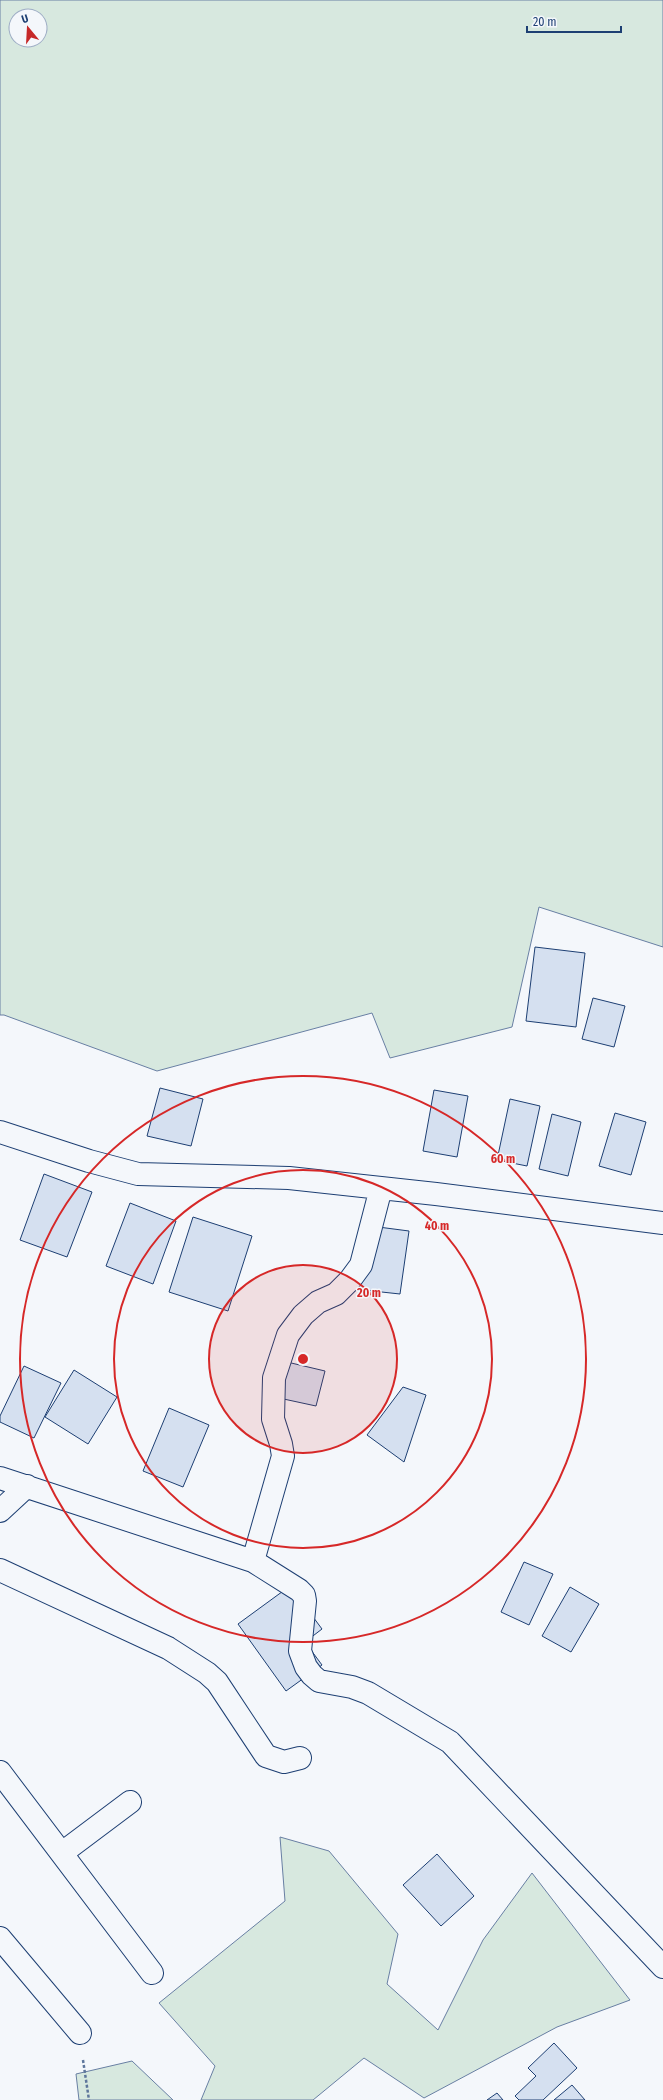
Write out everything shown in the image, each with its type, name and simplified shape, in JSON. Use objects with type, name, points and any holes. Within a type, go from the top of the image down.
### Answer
[{"type":"street","points":[[0,1132],[138,1174],[289,1178],[663,1223]]},
{"type":"street","points":[[252,1561],[283,1456],[281,1444],[273,1419],[274,1378],[288,1335],[303,1315],[318,1302],[336,1294],[350,1280],[361,1265],[381,1188]]},
{"type":"street","points":[[0,1478],[252,1561],[304,1595],[305,1602],[300,1651],[306,1667],[312,1675],[319,1681],[352,1687],[368,1693],[450,1742],[663,1967]]},
{"type":"street","points":[[0,1511],[27,1486]]},
{"type":"street","points":[[0,1570],[168,1648],[207,1673],[217,1682],[266,1756],[284,1762],[300,1758]]},
{"type":"street","points":[[0,1772],[152,1973]]},
{"type":"street","points":[[62,1853],[130,1802]]},
{"type":"street","points":[[0,1938],[80,2033]]},
{"type":"path","points":[[80,2033],[89,2100]]},
{"type":"shaded area","points":[[0,0],[663,0],[663,947],[539,907],[512,1027],[390,1058],[372,1013],[157,1071],[4,1015],[0,1015]]},
{"type":"shaded area","points":[[280,1837],[329,1851],[398,1934],[387,1984],[438,2030],[483,1940],[532,1873],[630,2000],[557,2027],[424,2098],[364,2058],[313,2100],[201,2100],[215,2066],[159,2003],[285,1901]]},
{"type":"shaded area","points":[[132,2061],[173,2100],[79,2100],[76,2074]]},
{"type":"building","points":[[535,947],[585,953],[576,1027],[526,1021]]},
{"type":"building","points":[[593,998],[625,1006],[614,1047],[582,1039]]},
{"type":"building","points":[[160,1088],[203,1099],[191,1146],[147,1136]]},
{"type":"building","points":[[434,1090],[468,1096],[457,1157],[423,1151]]},
{"type":"building","points":[[510,1099],[540,1106],[527,1166],[497,1160]]},
{"type":"building","points":[[615,1113],[646,1122],[631,1175],[599,1166]]},
{"type":"building","points":[[552,1114],[581,1122],[568,1176],[539,1169]]},
{"type":"building","points":[[44,1174],[92,1192],[67,1257],[20,1240]]},
{"type":"building","points":[[130,1203],[176,1221],[153,1284],[106,1266]]},
{"type":"building","points":[[193,1217],[252,1236],[228,1311],[169,1292]]},
{"type":"building","points":[[363,1225],[409,1231],[400,1294],[354,1289]]},
{"type":"building","points":[[287,1362],[325,1371],[316,1406],[279,1398]]},
{"type":"building","points":[[24,1366],[61,1383],[34,1438],[0,1422],[0,1416]]},
{"type":"building","points":[[74,1370],[117,1397],[88,1444],[45,1417]]},
{"type":"building","points":[[403,1387],[426,1395],[404,1462],[367,1435]]},
{"type":"building","points":[[169,1408],[209,1425],[183,1487],[143,1471]]},
{"type":"building","points":[[524,1562],[553,1574],[529,1625],[501,1612]]},
{"type":"building","points":[[290,1586],[322,1629],[305,1642],[322,1665],[286,1691],[238,1624]]},
{"type":"building","points":[[570,1587],[599,1604],[571,1652],[542,1636]]},
{"type":"building","points":[[437,1854],[474,1896],[441,1926],[403,1885]]},
{"type":"building","points":[[554,2043],[577,2068],[543,2100],[519,2100],[515,2096],[536,2076],[528,2068]]},
{"type":"building","points":[[572,2085],[585,2100],[554,2100]]},
{"type":"building","points":[[497,2093],[503,2100],[487,2100]]}]
